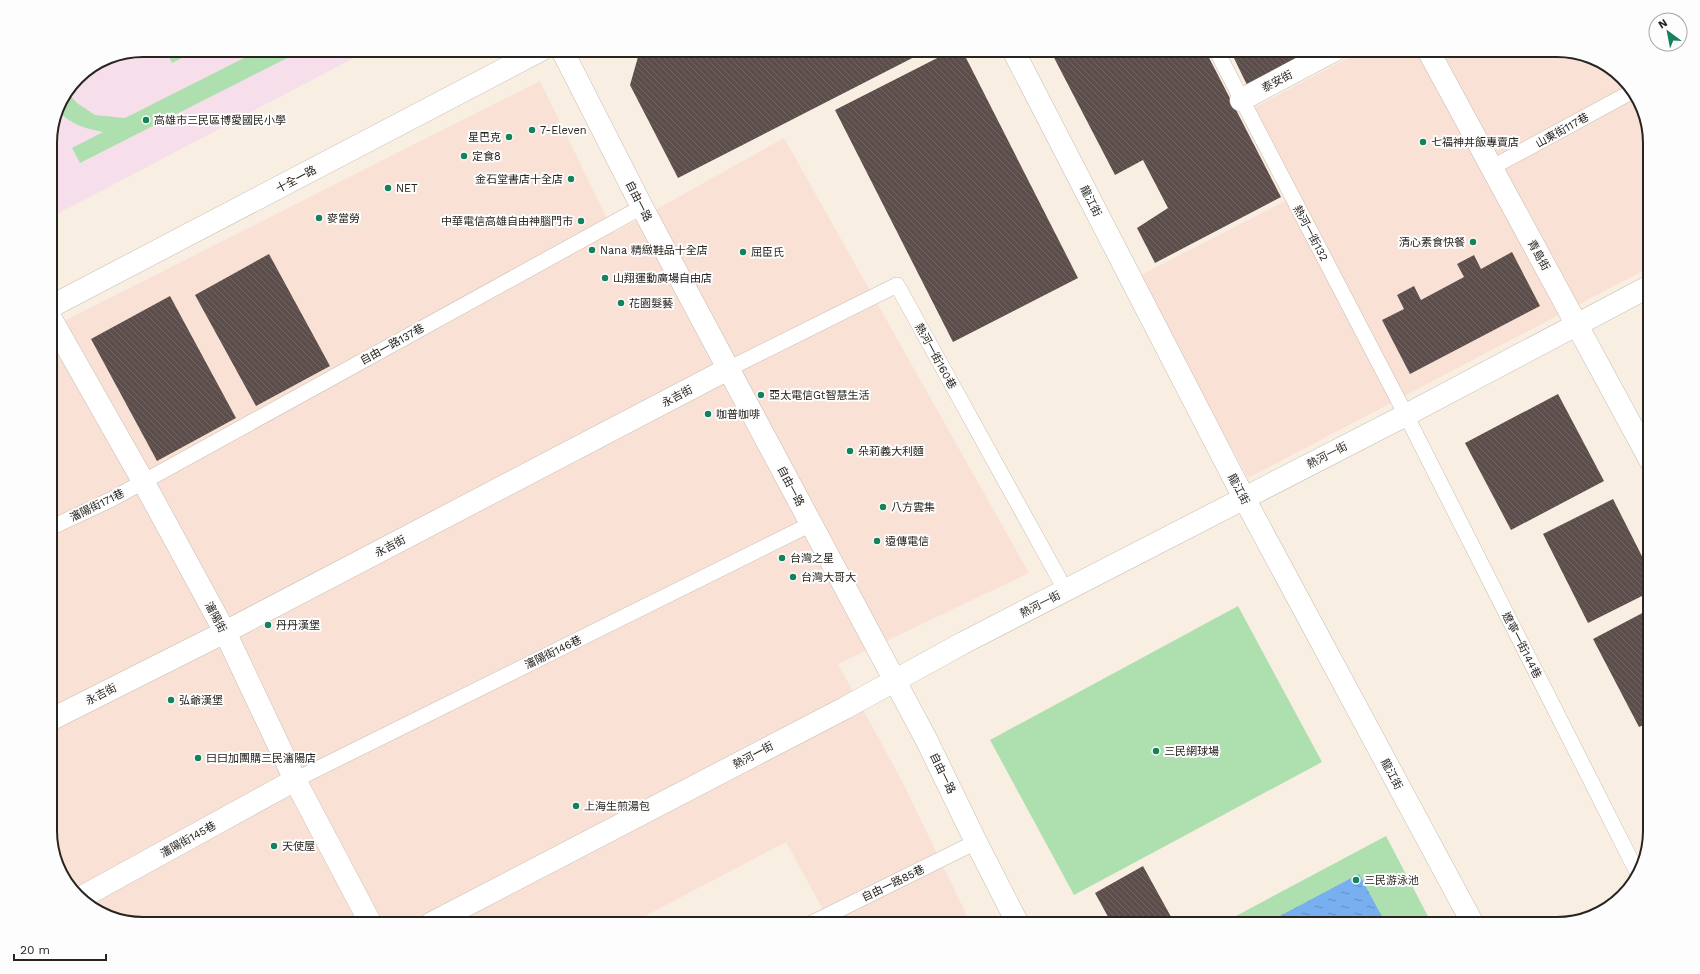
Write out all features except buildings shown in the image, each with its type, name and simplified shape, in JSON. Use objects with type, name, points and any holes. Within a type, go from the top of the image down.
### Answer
[{"type":"street","name":"十全一路","points":[[57,304],[528,57]]},
{"type":"street","name":"自由一路","points":[[566,57],[642,208],[926,739],[1014,917]]},
{"type":"street","name":"龍江街","points":[[1017,57],[1244,498],[1469,917]]},
{"type":"street","name":"泰安街","points":[[1241,100],[1322,57]]},
{"type":"street","name":"青島街","points":[[1432,57],[1643,447]]},
{"type":"street","name":"熱河一街","points":[[443,917],[895,681],[963,643],[1406,415],[1643,290]]},
{"type":"street","name":"瀋陽街","points":[[57,329],[143,481],[225,632],[295,780],[367,917]]},
{"type":"street","name":"永吉街","points":[[57,716],[225,632],[728,369]]},
{"type":"street","name":"瀋陽街145巷","points":[[87,896],[295,780]]},
{"type":"lane","name":"熱河一街132","points":[[1220,57],[1406,415]]},
{"type":"lane","name":"山東街117巷","points":[[1491,168],[1628,94]]},
{"type":"lane","name":"自由一路137巷","points":[[143,481],[642,208]]},
{"type":"lane","name":"熱河一街160巷","points":[[728,369],[897,285],[1066,591]]},
{"type":"lane","name":"遼寧一街144巷","points":[[1406,415],[1634,867]]},
{"type":"lane","name":"瀋陽街171巷","points":[[57,525],[112,499],[143,481]]},
{"type":"lane","name":"瀋陽街146巷","points":[[295,780],[812,524]]},
{"type":"lane","name":"自由一路85巷","points":[[824,917],[976,842]]},
{"type":"shaded area","name":"高雄市三民區博愛國民小學","points":[[137,57],[356,57],[57,214],[57,137],[60,121],[71,95],[86,78],[95,71],[115,62]]},
{"type":"shaded area","points":[[1350,57],[1557,57],[1579,60],[1590,64],[1614,78],[1622,86],[1634,105],[1641,126],[1643,137],[1643,271],[1248,478],[1139,276],[1297,195],[1250,110]]},
{"type":"shaded area","points":[[540,81],[614,233],[784,138],[1029,573],[838,664],[902,781],[968,917],[827,917],[786,842],[643,917],[143,917],[121,914],[100,905],[82,892],[71,879],[62,859],[57,837],[57,324]]},
{"type":"green space","points":[[169,57],[184,57],[172,63]]},
{"type":"green space","points":[[246,57],[289,57],[80,163],[72,148],[103,132],[78,125],[62,114],[71,96],[77,103],[95,115],[125,118]]},
{"type":"green space","name":"三民網球場","points":[[1238,606],[1322,762],[1074,895],[990,740]]},
{"type":"green space","name":"三民游泳池","points":[[1386,836],[1428,917],[1234,917]]},
{"type":"water","points":[[1359,874],[1382,917],[1278,917]]},
{"type":"place","name":"高雄市三民區博愛國民小學","points":[[146,120]]},
{"type":"place","name":"7-Eleven","points":[[532,130]]},
{"type":"place","name":"星巴克","points":[[509,137]]},
{"type":"place","name":"七福神丼飯專賣店","points":[[1423,142]]},
{"type":"place","name":"定食8","points":[[464,156]]},
{"type":"place","name":"金石堂書店十全店","points":[[571,179]]},
{"type":"place","name":"NET","points":[[388,188]]},
{"type":"place","name":"麥當勞","points":[[319,218]]},
{"type":"place","name":"中華電信高雄自由神腦門市","points":[[581,221]]},
{"type":"place","name":"清心素食快餐","points":[[1473,242]]},
{"type":"place","name":"Nana 精緻鞋品十全店","points":[[592,250]]},
{"type":"place","name":"屈臣氏","points":[[743,252]]},
{"type":"place","name":"山翔運動廣場自由店","points":[[605,278]]},
{"type":"place","name":"花園髮藝","points":[[621,303]]},
{"type":"place","name":"亞太電信Gt智慧生活","points":[[761,395]]},
{"type":"place","name":"咖普咖啡","points":[[708,414]]},
{"type":"place","name":"朵莉義大利麵","points":[[850,451]]},
{"type":"place","name":"八方雲集","points":[[883,507]]},
{"type":"place","name":"遠傳電信","points":[[877,541]]},
{"type":"place","name":"台灣之星","points":[[782,558]]},
{"type":"place","name":"台灣大哥大","points":[[793,577]]},
{"type":"place","name":"丹丹漢堡","points":[[268,625]]},
{"type":"place","name":"弘爺漢堡","points":[[171,700]]},
{"type":"place","name":"三民網球場","points":[[1156,751]]},
{"type":"place","name":"曰曰加團購三民瀋陽店","points":[[198,758]]},
{"type":"place","name":"上海生煎湯包","points":[[576,806]]},
{"type":"place","name":"天使屋","points":[[274,846]]},
{"type":"place","name":"三民游泳池","points":[[1356,880]]}]
